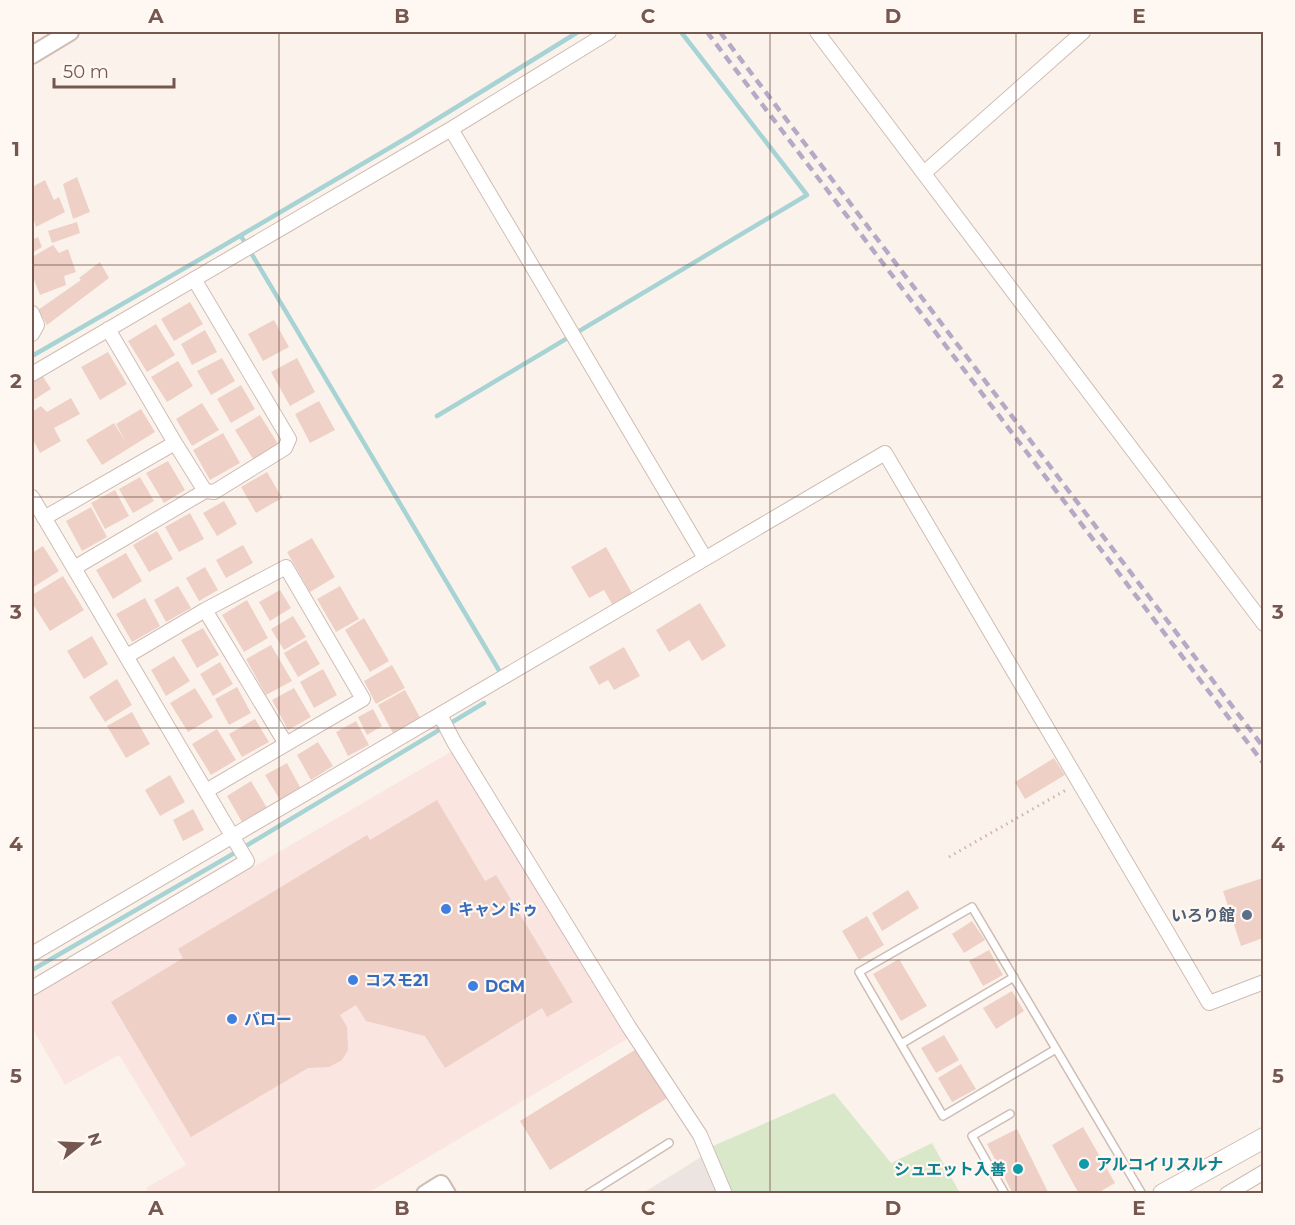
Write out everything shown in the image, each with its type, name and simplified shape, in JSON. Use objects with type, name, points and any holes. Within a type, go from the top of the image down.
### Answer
[{"type":"main road","points":[[1163,1194],[1263,1138]]},
{"type":"street","points":[[32,55],[70,32]]},
{"type":"street","points":[[32,374],[451,129],[609,32]]},
{"type":"street","points":[[817,32],[1263,624]]},
{"type":"street","points":[[924,173],[1083,32]]},
{"type":"street","points":[[451,129],[705,558]]},
{"type":"street","points":[[74,568],[205,491],[214,492],[285,448],[289,439],[194,279]]},
{"type":"street","points":[[32,313],[37,325],[32,334]]},
{"type":"street","points":[[108,329],[205,491]]},
{"type":"street","points":[[44,518],[175,443]]},
{"type":"street","points":[[32,954],[885,453],[1209,1003],[1263,982]]},
{"type":"street","points":[[32,497],[247,861],[32,988]]},
{"type":"street","points":[[127,656],[286,567],[363,699],[207,791]]},
{"type":"street","points":[[206,610],[286,744]]},
{"type":"street","points":[[440,715],[454,742],[629,1027],[700,1135],[725,1194]]},
{"type":"street","points":[[1227,1194],[1263,1172]]},
{"type":"street","points":[[424,1194],[441,1184],[447,1194]]},
{"type":"lane","points":[[1056,1049],[943,1116],[859,972],[972,907],[1142,1194]]},
{"type":"lane","points":[[901,1044],[1014,977]]},
{"type":"lane","points":[[1005,1194],[972,1136],[1010,1114]]},
{"type":"lane","points":[[588,1194],[669,1143]]},
{"type":"path","points":[[950,857],[1078,783]]},
{"type":"shaded area","points":[[452,751],[627,1039],[368,1193],[149,1193],[146,1188],[186,1165],[119,1055],[65,1085],[32,1028],[32,996]]},
{"type":"shaded area","points":[[701,1157],[716,1193],[643,1193]]},
{"type":"green space","points":[[834,1093],[891,1163],[932,1143],[960,1193],[732,1193],[713,1146]]},
{"type":"building","points":[[77,177],[90,212],[73,219],[63,184]]},
{"type":"building","points":[[45,180],[54,200],[59,197],[65,212],[36,227],[32,218],[32,187]]},
{"type":"building","points":[[77,222],[80,233],[52,243],[48,231]]},
{"type":"building","points":[[38,237],[42,247],[32,253],[32,240]]},
{"type":"building","points":[[53,245],[59,253],[68,249],[76,272],[64,276],[66,285],[40,295],[32,275],[32,257]]},
{"type":"building","points":[[100,262],[109,278],[47,325],[38,310],[81,280],[79,278]]},
{"type":"building","points":[[190,302],[203,324],[174,341],[161,319]]},
{"type":"building","points":[[274,320],[289,347],[263,361],[248,334]]},
{"type":"building","points":[[156,324],[175,355],[147,372],[128,341]]},
{"type":"building","points":[[205,330],[217,352],[192,365],[181,344]]},
{"type":"building","points":[[108,352],[127,384],[100,400],[81,367]]},
{"type":"building","points":[[222,358],[235,381],[211,395],[197,371]]},
{"type":"building","points":[[297,358],[315,392],[290,406],[271,372]]},
{"type":"building","points":[[178,361],[193,386],[167,402],[151,377]]},
{"type":"building","points":[[42,375],[51,389],[32,401],[32,381]]},
{"type":"building","points":[[241,385],[255,409],[231,423],[217,399]]},
{"type":"building","points":[[71,398],[80,414],[54,428],[61,441],[40,453],[32,438],[32,412],[41,406],[47,412]]},
{"type":"building","points":[[319,401],[335,430],[310,443],[295,414]]},
{"type":"building","points":[[202,403],[219,430],[192,446],[176,419]]},
{"type":"building","points":[[141,409],[155,432],[102,465],[86,440],[114,423],[127,444],[116,424]]},
{"type":"building","points":[[260,415],[278,444],[253,459],[235,430]]},
{"type":"building","points":[[223,433],[240,463],[210,480],[193,450]]},
{"type":"building","points":[[168,461],[185,490],[164,503],[146,473]]},
{"type":"building","points":[[267,472],[282,498],[256,513],[241,487]]},
{"type":"building","points":[[140,477],[154,501],[133,513],[119,489]]},
{"type":"building","points":[[115,490],[129,516],[105,529],[91,503]]},
{"type":"building","points":[[224,501],[237,524],[217,536],[203,513]]},
{"type":"building","points":[[91,507],[107,537],[82,551],[66,521]]},
{"type":"building","points":[[190,513],[204,539],[179,552],[165,527]]},
{"type":"building","points":[[157,531],[173,559],[149,572],[133,545]]},
{"type":"building","points":[[312,538],[335,577],[310,592],[287,552]]},
{"type":"building","points":[[243,545],[253,563],[226,578],[216,560]]},
{"type":"building","points":[[43,546],[59,571],[32,588],[32,553]]},
{"type":"building","points":[[606,547],[632,593],[612,604],[604,590],[589,598],[571,567]]},
{"type":"building","points":[[126,553],[142,581],[113,599],[96,570]]},
{"type":"building","points":[[205,567],[218,590],[199,601],[186,578]]},
{"type":"building","points":[[63,576],[84,610],[50,631],[32,603],[32,595]]},
{"type":"building","points":[[178,586],[191,608],[166,622],[154,600]]},
{"type":"building","points":[[340,586],[359,619],[336,632],[317,599]]},
{"type":"building","points":[[280,590],[291,608],[270,621],[259,602]]},
{"type":"building","points":[[145,598],[160,626],[132,642],[116,614]]},
{"type":"building","points":[[247,600],[268,638],[244,652],[222,615]]},
{"type":"building","points":[[700,603],[726,646],[702,661],[689,640],[669,652],[656,630]]},
{"type":"building","points":[[293,616],[306,637],[284,650],[271,629]]},
{"type":"building","points":[[364,618],[389,661],[370,672],[345,630]]},
{"type":"building","points":[[203,628],[219,655],[197,668],[181,640]]},
{"type":"building","points":[[92,636],[108,664],[84,679],[67,651]]},
{"type":"building","points":[[306,640],[320,664],[298,677],[284,653]]},
{"type":"building","points":[[271,645],[292,681],[266,695],[246,659]]},
{"type":"building","points":[[624,647],[640,676],[614,690],[608,680],[599,685],[589,667]]},
{"type":"building","points":[[174,656],[190,681],[166,696],[151,670]]},
{"type":"building","points":[[220,662],[233,684],[213,696],[200,674]]},
{"type":"building","points":[[392,665],[405,688],[376,704],[364,681]]},
{"type":"building","points":[[323,669],[337,695],[314,708],[300,682]]},
{"type":"building","points":[[117,679],[132,705],[105,722],[89,697]]},
{"type":"building","points":[[237,687],[251,713],[229,725],[215,699]]},
{"type":"building","points":[[195,688],[213,717],[188,732],[170,703]]},
{"type":"building","points":[[294,688],[311,717],[288,730],[272,700]]},
{"type":"building","points":[[405,690],[422,721],[395,737],[378,705]]},
{"type":"building","points":[[373,709],[382,726],[367,735],[358,717]]},
{"type":"building","points":[[132,712],[150,744],[126,758],[107,726]]},
{"type":"building","points":[[255,719],[269,742],[242,757],[229,734]]},
{"type":"building","points":[[356,721],[369,745],[348,756],[336,732]]},
{"type":"building","points":[[217,729],[236,760],[211,775],[192,744]]},
{"type":"building","points":[[318,742],[333,766],[311,780],[297,755]]},
{"type":"building","points":[[1054,758],[1065,775],[1025,799],[1015,782]]},
{"type":"building","points":[[287,763],[301,789],[280,800],[265,775]]},
{"type":"building","points":[[170,775],[185,802],[160,816],[145,790]]},
{"type":"building","points":[[251,781],[267,808],[242,822],[227,796]]},
{"type":"building","name":"コスモ21","points":[[437,800],[485,881],[496,875],[573,1002],[547,1017],[542,1008],[445,1068],[425,1036],[366,1021],[356,1005],[340,1015],[347,1027],[348,1050],[342,1060],[329,1067],[308,1068],[191,1137],[111,1002],[183,958],[178,949],[367,835],[370,840]]},
{"type":"building","points":[[193,809],[204,830],[183,841],[173,820]]},
{"type":"building","name":"いろり館","points":[[1263,878],[1263,938],[1241,946],[1223,891]]},
{"type":"building","points":[[908,890],[919,908],[882,931],[872,913]]},
{"type":"building","points":[[867,916],[884,945],[859,960],[842,931]]},
{"type":"building","points":[[972,921],[985,940],[964,953],[952,934]]},
{"type":"building","points":[[989,950],[1003,975],[983,986],[969,961]]},
{"type":"building","points":[[899,959],[927,1006],[901,1021],[873,974]]},
{"type":"building","points":[[1012,991],[1024,1011],[996,1029],[983,1008]]},
{"type":"building","points":[[944,1035],[959,1060],[936,1073],[921,1048]]},
{"type":"building","points":[[638,1048],[669,1097],[550,1170],[520,1121]]},
{"type":"building","points":[[961,1064],[976,1089],[952,1102],[938,1078]]},
{"type":"building","name":"アルコイリスルナ","points":[[1083,1127],[1115,1183],[1096,1194],[1079,1194],[1052,1145]]},
{"type":"building","name":"シュエット入善","points":[[1017,1129],[1049,1194],[1013,1194],[987,1144]]},
{"type":"waterway","points":[[32,356],[408,137],[578,32]]},
{"type":"waterway","points":[[437,416],[807,195],[681,32]]},
{"type":"waterway","points":[[241,236],[500,672]]},
{"type":"waterway","points":[[32,970],[226,858],[484,703]]},
{"type":"railway","points":[[707,32],[1264,764]]},
{"type":"railway","points":[[720,32],[1264,748]]},
{"type":"place","name":"キャンドゥ","points":[[446,909]]},
{"type":"place","name":"いろり館","points":[[1247,915]]},
{"type":"place","name":"コスモ21","points":[[353,980]]},
{"type":"place","name":"DCM","points":[[473,986]]},
{"type":"place","name":"バロー","points":[[232,1019]]},
{"type":"place","name":"アルコイリスルナ","points":[[1084,1164]]},
{"type":"place","name":"シュエット入善","points":[[1018,1169]]}]
